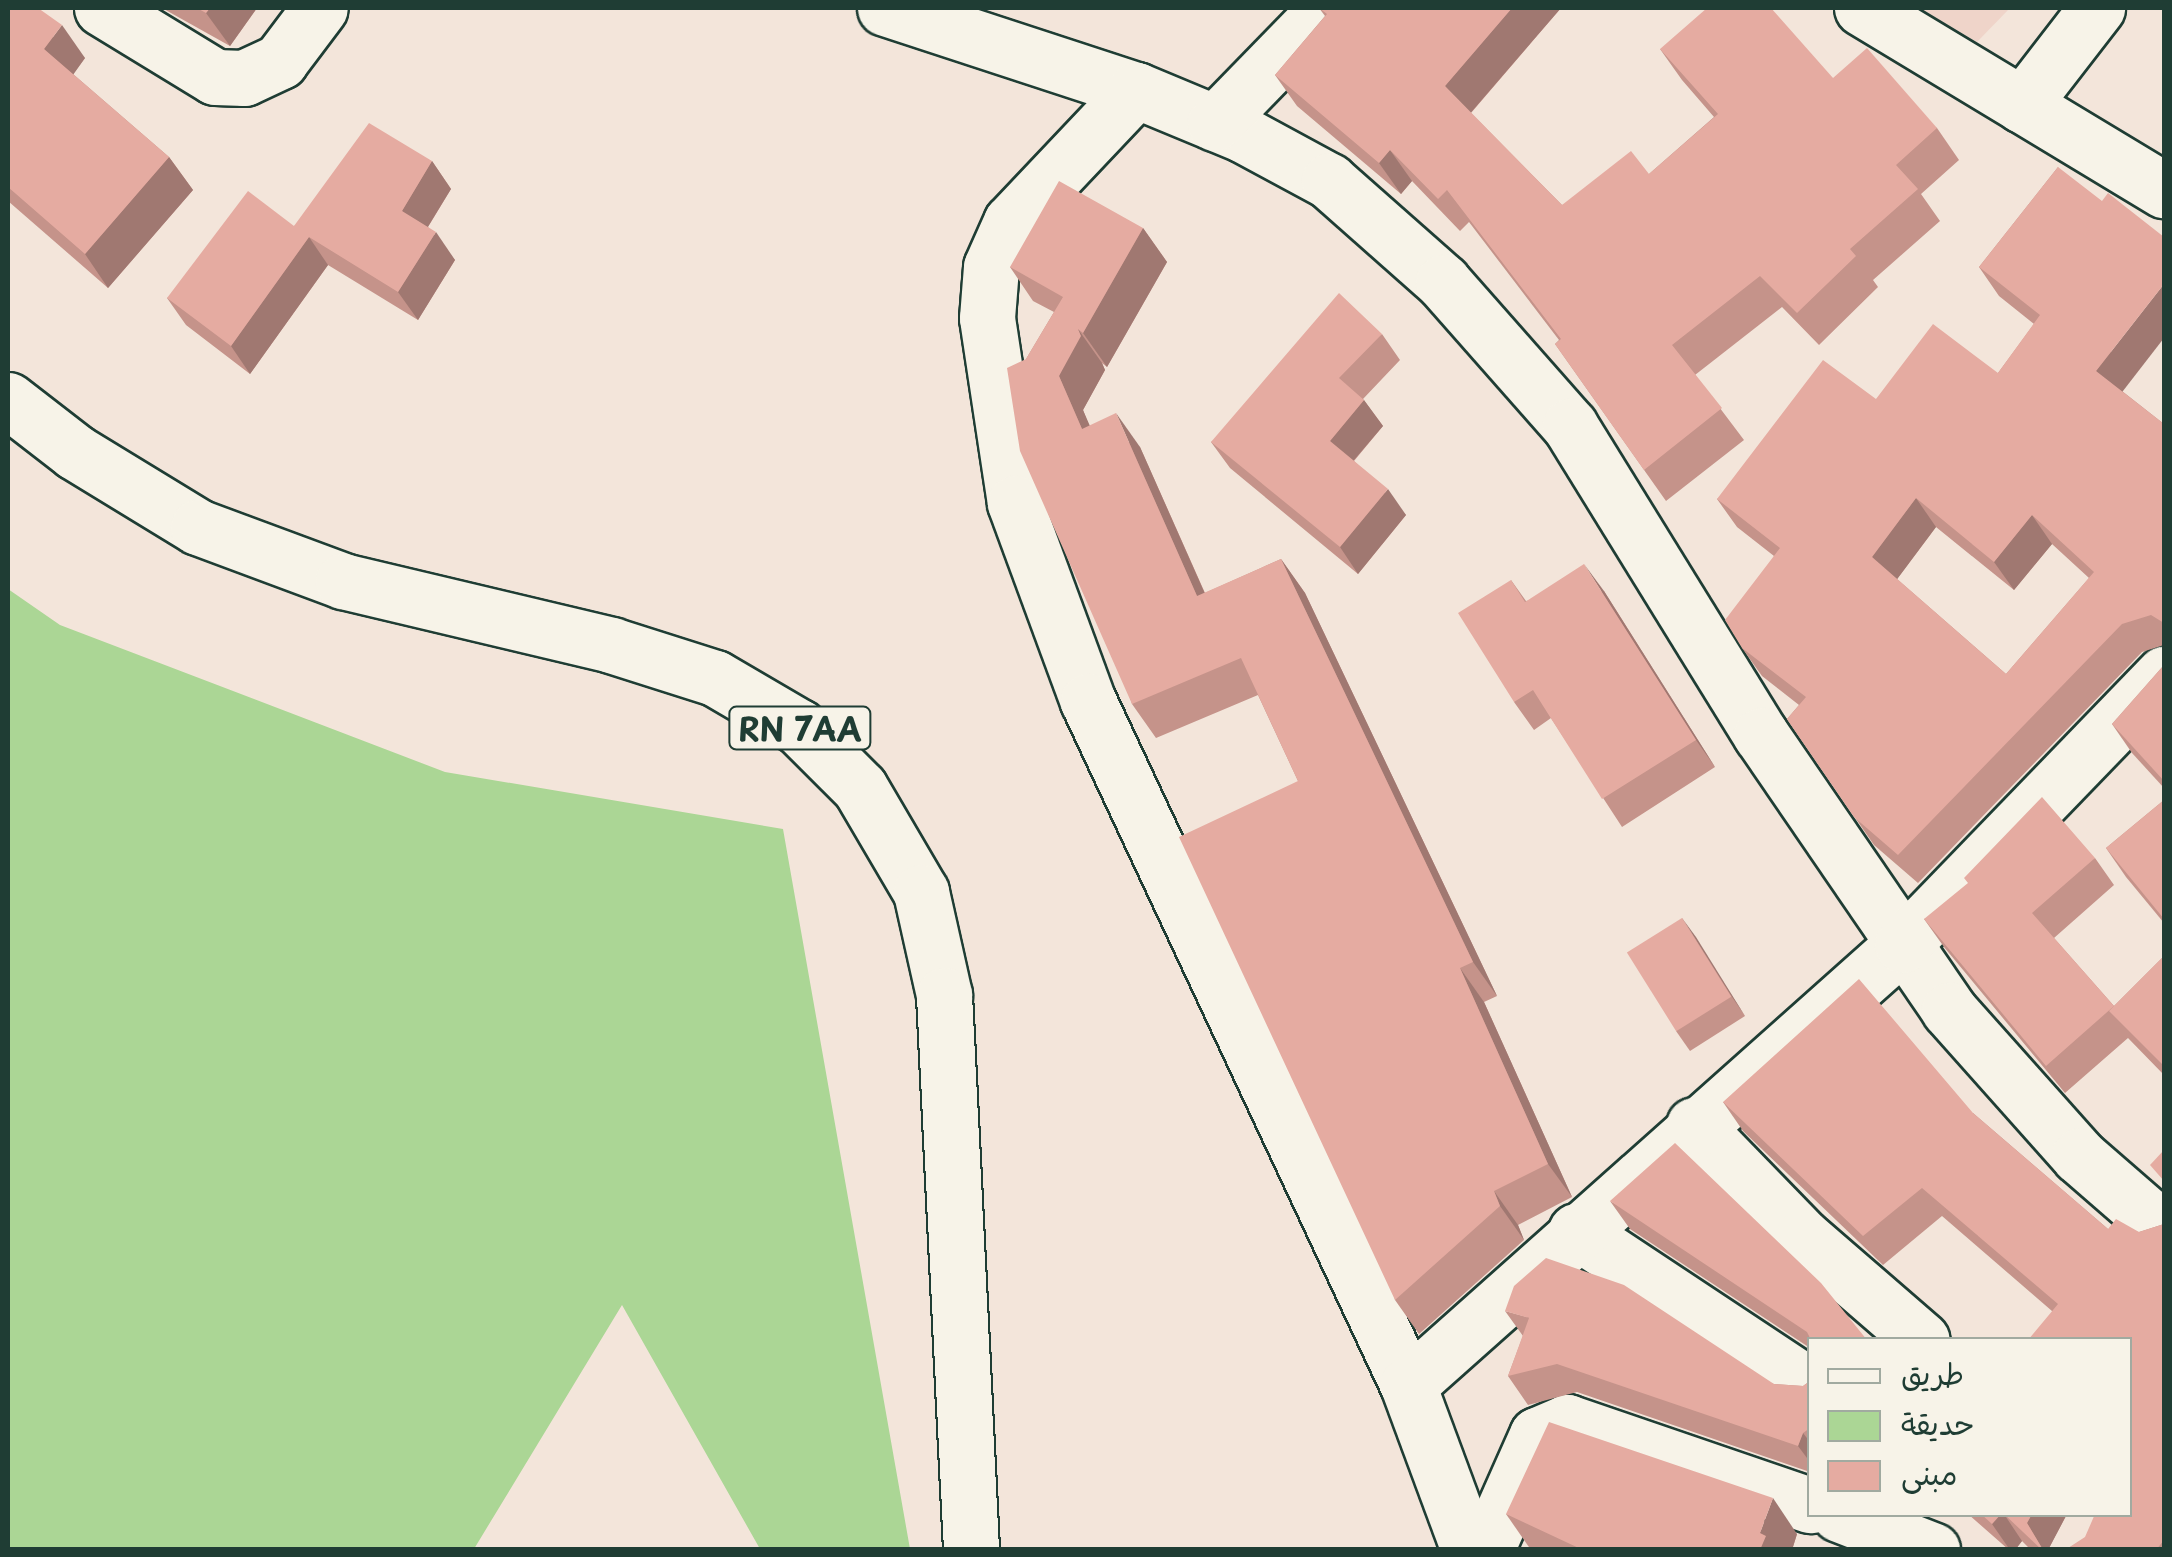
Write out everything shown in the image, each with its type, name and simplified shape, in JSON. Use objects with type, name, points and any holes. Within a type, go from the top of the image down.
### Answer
[{"type":"street","points":[[102,8],[215,77],[244,78],[280,61],[320,8]]},
{"type":"street","points":[[885,8],[1136,90],[1215,123],[1330,181],[1504,344],[1570,426],[1760,735],[1949,1010],[2079,1156],[2164,1230]]},
{"type":"street","points":[[1215,123],[1327,8]]},
{"type":"street","points":[[1862,8],[2164,190]]},
{"type":"street","points":[[2022,104],[2096,8]]},
{"type":"street","points":[[1136,90],[1011,222],[991,267],[987,318],[1015,503],[1088,702],[1157,862],[1408,1385],[1469,1550]]},
{"type":"street","name":"RN 7AA","points":[[8,400],[75,452],[198,527],[343,581],[612,644],[714,678],[800,728],[860,788],[922,892],[944,995],[971,1550]]},
{"type":"street","points":[[1408,1385],[1694,1125],[1902,944],[2164,674]]},
{"type":"street","points":[[1694,1125],[1803,1237],[1919,1337]]},
{"type":"street","points":[[1576,1231],[1807,1384]]},
{"type":"street","points":[[1486,1550],[1536,1435],[1566,1422],[1807,1503]]},
{"type":"street","points":[[1847,1517],[1932,1550]]},
{"type":"street","points":[[1929,1517],[1946,1550]]},
{"type":"shaded area","points":[[1919,8],[2010,8],[1977,42]]},
{"type":"green space","points":[[8,589],[60,625],[445,772],[783,829],[910,1549],[760,1549],[622,1305],[474,1549],[8,1549]]},
{"type":"building","points":[[8,8],[38,8],[62,25],[44,49],[169,157],[85,254],[8,187]]},
{"type":"building","points":[[1319,8],[1512,8],[1445,86],[1562,205],[1631,151],[1649,174],[1718,114],[1660,49],[1707,8],[1771,8],[1833,78],[1867,48],[1937,128],[1896,165],[1918,189],[1850,249],[1856,256],[1797,313],[1760,276],[1672,345],[1722,408],[1644,470],[1555,344],[1561,339],[1447,190],[1438,199],[1390,150],[1379,163],[1275,75],[1327,14]]},
{"type":"building","points":[[369,123],[432,161],[402,211],[436,232],[398,292],[309,237],[231,346],[167,298],[248,191],[294,226]]},
{"type":"building","points":[[2058,167],[2102,201],[2108,193],[2164,237],[2164,284],[2096,371],[2164,424],[2164,623],[2151,615],[2122,624],[1898,855],[1854,817],[1787,719],[1806,697],[1742,648],[1725,620],[1780,548],[1717,499],[1823,360],[1876,399],[1933,324],[1998,373],[2040,315],[1979,267]],"holes":[[[1916,498],[1994,562],[2032,515],[2094,572],[2006,674],[1872,557]]]},
{"type":"building","points":[[1059,181],[1143,228],[1083,333],[1078,329],[1081,336],[1059,376],[1082,429],[1116,413],[1197,596],[1281,559],[1473,962],[1460,968],[1548,1164],[1494,1191],[1500,1206],[1395,1300],[1179,837],[1298,781],[1241,658],[1132,704],[1020,451],[1007,368],[1026,359],[1063,297],[1010,267]]},
{"type":"building","points":[[1339,293],[1382,334],[1339,378],[1364,400],[1330,441],[1388,489],[1340,547],[1211,442]]},
{"type":"building","points":[[1584,564],[1696,740],[1602,799],[1533,690],[1514,702],[1458,613],[1511,580],[1525,602]]},
{"type":"building","points":[[2164,665],[2164,781],[2112,724]]},
{"type":"building","points":[[2042,797],[2095,858],[2032,913],[2114,1006],[2046,1066],[1924,919],[1968,883],[1964,878]]},
{"type":"building","points":[[2164,800],[2164,919],[2106,848]]},
{"type":"building","points":[[1682,918],[1731,997],[1676,1031],[1627,952]]},
{"type":"building","points":[[2164,956],[2164,1066],[2109,1011]]},
{"type":"building","points":[[1859,979],[1973,1113],[2108,1229],[2116,1219],[2139,1232],[2164,1224],[2164,1540],[2156,1550],[2065,1550],[2085,1537],[2094,1517],[2132,1517],[2132,1337],[2030,1337],[2058,1304],[1922,1188],[1863,1236],[1723,1102]]},
{"type":"building","points":[[1675,1143],[1821,1283],[1865,1337],[1810,1337],[1610,1201]]},
{"type":"building","points":[[2164,1150],[2164,1181],[2150,1165]]},
{"type":"building","points":[[1546,1258],[1624,1285],[1774,1384],[1807,1383],[1807,1430],[1798,1446],[1557,1364],[1508,1376],[1529,1318],[1505,1311],[1514,1286]]},
{"type":"building","points":[[1549,1422],[1773,1498],[1760,1533],[1766,1536],[1760,1550],[1583,1550],[1506,1514]]},
{"type":"building","points":[[2007,1517],[2030,1517],[2027,1523],[2047,1550],[2042,1550]]}]
